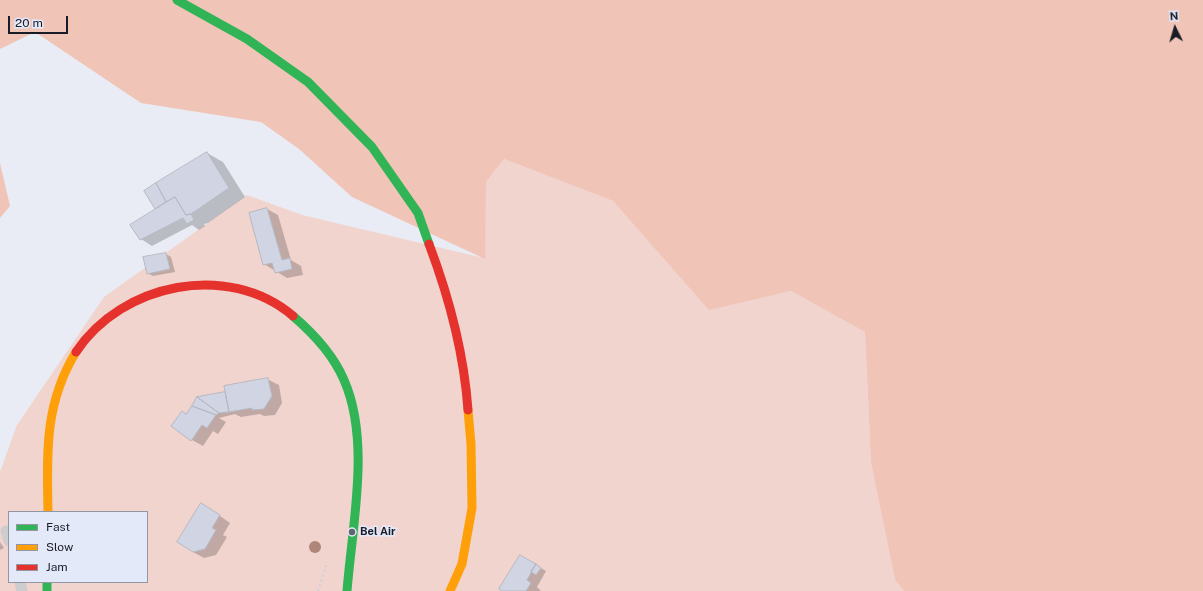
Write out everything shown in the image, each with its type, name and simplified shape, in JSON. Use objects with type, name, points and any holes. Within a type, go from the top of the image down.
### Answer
[{"type":"main road","points":[[177,0],[247,38],[308,82],[372,147],[418,212],[442,278],[458,338],[466,391],[471,444],[472,508],[462,564],[450,591]]},
{"type":"main road","points":[[48,511],[50,422],[59,384],[67,366],[78,348],[92,331],[105,319],[131,302],[160,291],[177,287],[198,285],[220,285],[232,287],[258,294],[289,311],[320,342],[340,370],[351,399],[356,428],[358,467],[347,591]]},
{"type":"shaded area","points":[[0,0],[1203,0],[1203,591],[904,591],[895,580],[871,463],[865,332],[791,291],[709,310],[613,201],[504,159],[486,182],[485,259],[352,197],[299,149],[261,122],[141,103],[35,32],[0,49]]},
{"type":"shaded area","points":[[504,159],[613,201],[709,309],[791,291],[865,332],[871,463],[895,580],[904,591],[0,591],[0,472],[17,425],[104,297],[247,195],[302,215],[484,258],[486,182]]},
{"type":"shaded area","points":[[0,163],[10,206],[0,218]]},
{"type":"building","points":[[207,152],[229,188],[191,214],[186,215],[175,197],[166,202],[156,183]]},
{"type":"building","points":[[156,183],[166,202],[155,209],[144,191]]},
{"type":"building","points":[[175,197],[186,215],[191,214],[194,220],[187,224],[183,218],[140,240],[130,225]]},
{"type":"building","points":[[267,208],[282,260],[290,258],[292,269],[275,273],[272,263],[263,265],[249,213]]},
{"type":"building","points":[[166,253],[170,269],[147,274],[143,257]]},
{"type":"building","points":[[268,378],[272,396],[264,409],[252,410],[252,408],[229,412],[224,386]]},
{"type":"building","points":[[225,392],[229,412],[219,413],[197,397]]},
{"type":"building","points":[[197,397],[219,413],[216,415],[192,406]]},
{"type":"building","points":[[192,406],[216,415],[207,428],[202,425],[191,441],[171,426],[182,411],[186,414]]},
{"type":"building","points":[[201,503],[220,515],[212,528],[216,530],[205,549],[193,552],[177,542]]},
{"type":"building","points":[[520,555],[536,564],[527,580],[531,583],[526,591],[502,591],[499,589]]},
{"type":"building","points":[[536,564],[541,568],[536,575],[531,572]]},
{"type":"traffic: fast","points":[[177,0],[247,39],[308,82],[372,147],[418,213],[429,244]]},
{"type":"traffic: fast","points":[[293,316],[329,353],[340,371],[352,404],[357,430],[358,484],[347,591]]},
{"type":"traffic: fast","points":[[47,583],[47,591]]},
{"type":"traffic: slow","points":[[48,511],[47,470],[53,410],[58,391],[76,352]]},
{"type":"traffic: slow","points":[[450,591],[462,564],[472,508],[471,444],[468,410]]},
{"type":"traffic: jam","points":[[429,244],[443,284],[459,346],[468,410]]},
{"type":"traffic: jam","points":[[76,352],[96,328],[120,310],[148,296],[177,288],[208,285],[238,289],[267,299],[293,316]]},
{"type":"place","name":"Bel Air","points":[[352,532]]}]
